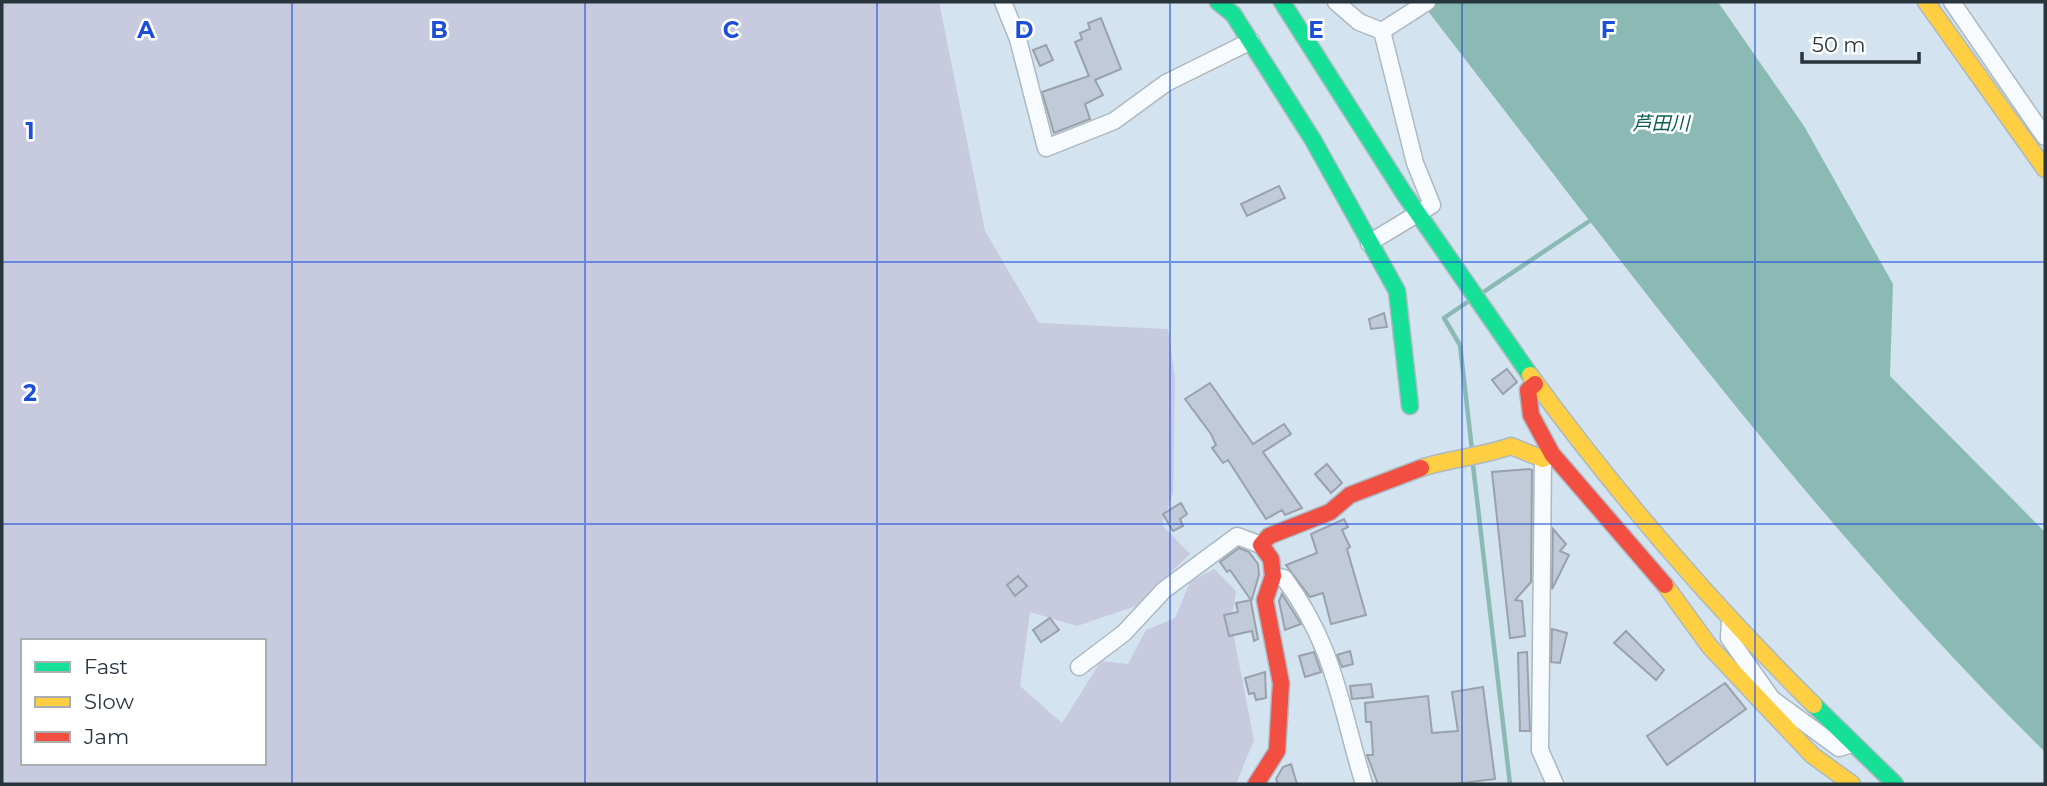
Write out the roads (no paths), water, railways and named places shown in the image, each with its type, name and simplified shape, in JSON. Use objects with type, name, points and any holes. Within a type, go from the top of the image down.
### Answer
[{"type":"street","points":[[1003,2],[1018,39],[1046,148],[1114,121],[1166,83],[1251,41]]},
{"type":"street","points":[[1218,2],[1233,14],[1313,140],[1397,291],[1410,407]]},
{"type":"street","points":[[1282,2],[1416,214],[1535,384],[1624,499],[1730,619],[1852,744],[1895,784]]},
{"type":"street","points":[[1336,2],[1359,22],[1382,32]]},
{"type":"street","points":[[1382,32],[1427,2]]},
{"type":"street","points":[[1926,2],[2023,142],[2045,169]]},
{"type":"street","points":[[1952,2],[2045,137]]},
{"type":"street","points":[[1368,243],[1432,205],[1415,163],[1382,32]]},
{"type":"street","points":[[1535,384],[1528,390],[1531,415],[1547,456],[1679,601],[1710,647],[1769,703],[1812,755],[1852,784]]},
{"type":"street","points":[[1261,544],[1269,536],[1330,512],[1350,495],[1439,462],[1482,457],[1511,446],[1547,456]]},
{"type":"street","points":[[1547,456],[1540,750],[1555,784]]},
{"type":"street","points":[[1079,667],[1124,633],[1164,590],[1237,536],[1261,544],[1271,559],[1273,576],[1265,600],[1281,683],[1277,751],[1256,784]]},
{"type":"street","points":[[1273,576],[1284,578],[1305,606],[1335,674],[1364,784]]},
{"type":"street","points":[[1730,619],[1729,638],[1769,703],[1839,748],[1852,744]]},
{"type":"water","name":"芦田川","points":[[1421,2],[1718,2],[1804,126],[1893,284],[1890,376],[2045,532],[2045,752],[1960,665],[1798,482],[1645,292]]},
{"type":"waterway","points":[[1479,295],[1594,218]]},
{"type":"waterway","points":[[1469,301],[1444,318],[1460,345],[1472,450]]},
{"type":"waterway","points":[[1473,465],[1510,784]]}]
